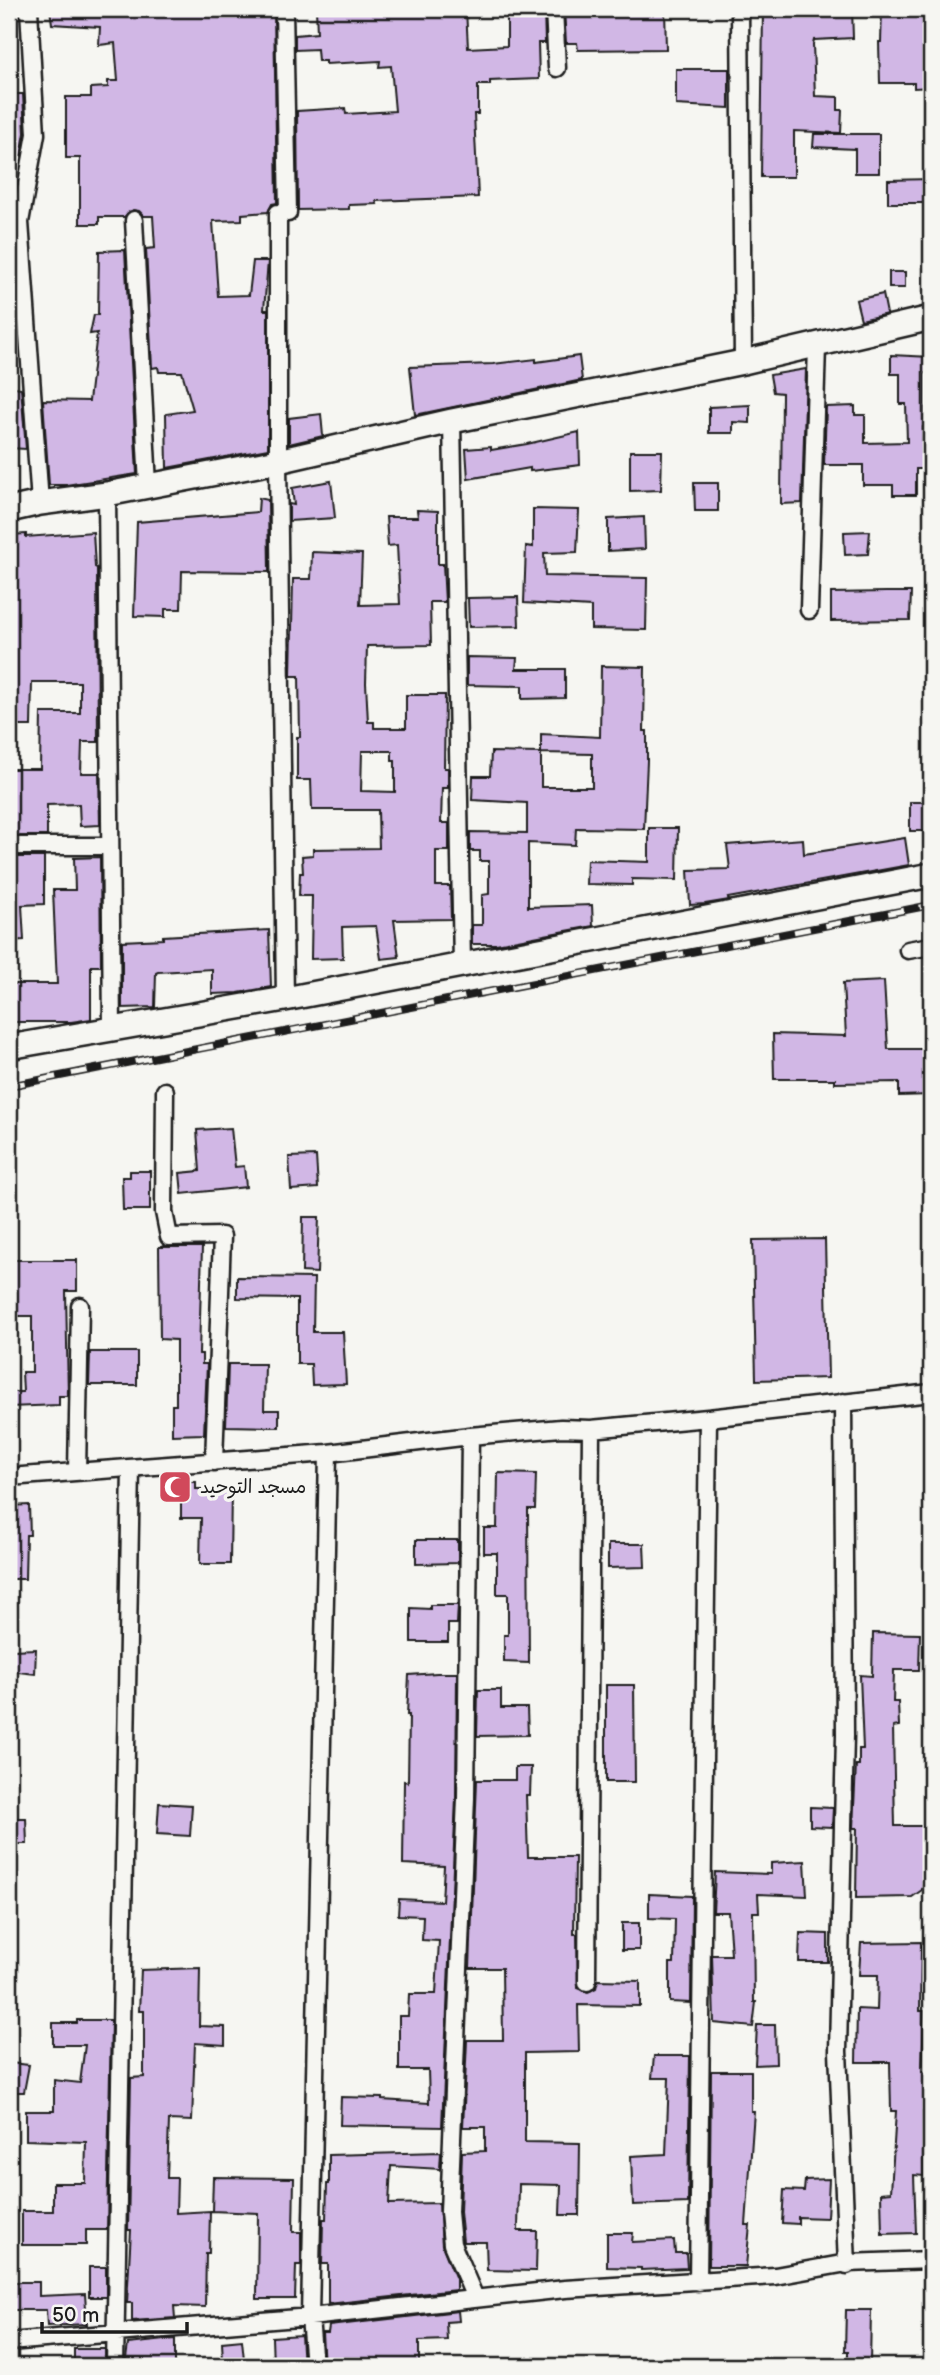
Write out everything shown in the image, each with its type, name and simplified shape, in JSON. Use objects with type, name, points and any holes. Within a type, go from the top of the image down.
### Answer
[{"type":"street","points":[[29,9],[36,134],[20,222],[40,503]]},
{"type":"street","points":[[284,9],[278,461],[285,999]]},
{"type":"street","points":[[554,9],[556,68]]},
{"type":"street","points":[[740,9],[743,362]]},
{"type":"street","points":[[134,220],[148,485]]},
{"type":"street","points":[[9,510],[278,461],[452,421],[817,346],[931,318]]},
{"type":"street","points":[[809,610],[817,346]]},
{"type":"street","points":[[452,421],[461,965]]},
{"type":"street","points":[[107,494],[112,1029]]},
{"type":"street","points":[[9,846],[110,846]]},
{"type":"street","points":[[9,1048],[285,999],[931,875]]},
{"type":"street","points":[[908,950],[931,946]]},
{"type":"street","points":[[165,1091],[164,1212],[169,1237],[222,1236],[214,1462]]},
{"type":"street","points":[[77,1472],[80,1306]]},
{"type":"street","points":[[9,1477],[328,1453],[470,1436],[561,1428],[591,1429],[931,1393]]},
{"type":"street","points":[[843,1402],[845,1735],[838,2051],[847,2264]]},
{"type":"street","points":[[698,2282],[708,1418]]},
{"type":"street","points":[[587,1982],[591,1429]]},
{"type":"street","points":[[470,1436],[466,1798],[449,2213],[452,2244],[475,2298]]},
{"type":"street","points":[[314,2366],[310,2317],[328,1453]]},
{"type":"street","points":[[115,2366],[131,1468]]},
{"type":"street","points":[[9,2342],[310,2317],[565,2289],[775,2276],[847,2264],[931,2260]]},
{"type":"building","points":[[50,9],[274,9],[277,203],[272,204],[268,212],[242,214],[242,220],[213,221],[218,296],[249,295],[253,261],[268,261],[264,310],[268,310],[268,449],[167,468],[166,414],[193,410],[182,372],[159,372],[158,367],[152,368],[146,249],[155,248],[153,216],[144,216],[133,210],[124,217],[99,217],[99,224],[80,224],[80,158],[66,158],[66,97],[91,97],[91,88],[108,87],[108,81],[118,81],[115,43],[99,45],[100,27],[52,24]]},
{"type":"building","points":[[316,9],[422,9],[422,12],[466,9],[468,48],[507,46],[507,9],[544,9],[545,43],[538,43],[539,79],[490,81],[490,85],[478,85],[478,114],[474,114],[478,197],[376,201],[377,204],[349,205],[349,209],[298,210],[297,111],[345,108],[346,114],[395,111],[391,66],[379,67],[380,61],[326,64],[326,61],[318,61],[317,49],[295,50],[295,35],[317,33]]},
{"type":"building","points":[[564,9],[665,9],[666,49],[578,50],[577,43],[566,43]]},
{"type":"building","points":[[763,9],[852,9],[853,38],[814,40],[813,44],[815,96],[838,97],[838,110],[842,110],[841,133],[794,131],[794,177],[761,177]]},
{"type":"building","points":[[882,9],[931,9],[931,87],[914,88],[914,83],[880,83],[879,42]]},
{"type":"building","points":[[676,69],[729,69],[729,108],[676,105]]},
{"type":"building","points":[[9,94],[23,94],[25,133],[21,156],[9,156]]},
{"type":"building","points":[[814,134],[879,134],[879,173],[855,173],[855,149],[813,147]]},
{"type":"building","points":[[931,179],[931,203],[888,203],[888,180]]},
{"type":"building","points":[[125,250],[137,474],[66,485],[49,485],[43,400],[89,401],[97,333],[90,334],[94,315],[98,315],[99,251]]},
{"type":"building","points":[[889,272],[905,272],[905,288],[889,288]]},
{"type":"building","points":[[883,294],[887,314],[861,320],[856,300]]},
{"type":"building","points":[[891,355],[931,357],[931,373],[925,373],[922,469],[916,469],[916,495],[893,495],[893,485],[863,485],[863,465],[824,465],[826,407],[855,406],[855,415],[865,415],[865,443],[907,442],[906,404],[900,404],[900,374],[891,374]]},
{"type":"building","points":[[579,356],[582,380],[415,415],[410,367],[493,364],[536,359],[536,362]]},
{"type":"building","points":[[806,369],[802,503],[781,504],[782,393],[773,392],[770,375]]},
{"type":"building","points":[[9,386],[21,388],[26,449],[9,448]]},
{"type":"building","points":[[750,405],[750,423],[733,422],[733,433],[709,433],[709,407]]},
{"type":"building","points":[[321,414],[323,436],[289,444],[289,418]]},
{"type":"building","points":[[579,432],[580,465],[530,471],[530,468],[468,479],[466,449],[491,447],[491,450]]},
{"type":"building","points":[[630,451],[662,451],[661,490],[630,491]]},
{"type":"building","points":[[331,481],[335,518],[289,521],[289,504],[294,505],[292,488]]},
{"type":"building","points":[[694,483],[718,483],[718,511],[695,511]]},
{"type":"building","points":[[259,498],[268,500],[269,572],[182,571],[181,609],[165,609],[165,617],[134,616],[137,522],[258,512]]},
{"type":"building","points":[[533,509],[579,510],[577,552],[544,553],[545,576],[647,578],[646,630],[591,629],[591,607],[524,603],[526,546],[533,547]]},
{"type":"building","points":[[417,510],[438,511],[438,564],[443,564],[445,602],[430,602],[431,645],[367,646],[368,722],[374,722],[374,728],[406,728],[406,695],[445,695],[444,768],[448,768],[448,788],[442,788],[441,823],[449,823],[449,851],[436,851],[436,886],[450,886],[451,919],[394,920],[399,957],[381,959],[376,926],[342,927],[343,958],[311,959],[312,896],[299,896],[300,873],[303,873],[302,856],[313,855],[313,849],[379,848],[378,810],[312,810],[311,780],[297,780],[297,737],[300,737],[299,676],[291,676],[293,579],[311,579],[312,552],[362,554],[360,605],[400,604],[397,545],[388,546],[386,517],[418,517]],"holes":[[[362,751],[392,751],[392,761],[395,761],[395,792],[361,791]]]},
{"type":"building","points":[[644,517],[645,549],[608,551],[608,519]]},
{"type":"building","points":[[870,531],[868,554],[845,555],[844,532]]},
{"type":"building","points":[[93,532],[97,568],[98,742],[82,742],[81,773],[99,773],[100,825],[80,826],[79,804],[47,805],[47,836],[9,836],[9,769],[40,769],[41,713],[80,713],[80,682],[32,682],[31,726],[9,726],[9,535],[26,534],[26,537]]},
{"type":"building","points":[[911,592],[910,620],[831,621],[831,593]]},
{"type":"building","points":[[518,597],[519,626],[469,627],[468,598]]},
{"type":"building","points":[[467,657],[517,658],[516,669],[565,669],[565,698],[522,699],[522,686],[467,685]]},
{"type":"building","points":[[601,666],[645,667],[644,731],[647,731],[647,761],[644,829],[576,828],[575,845],[528,843],[528,907],[592,905],[593,926],[496,944],[472,944],[472,925],[482,925],[482,895],[489,894],[489,861],[480,861],[480,851],[470,851],[470,832],[527,833],[527,803],[472,800],[473,776],[490,776],[491,752],[541,753],[541,734],[600,737]],"holes":[[[541,753],[592,754],[592,787],[541,787]]]},
{"type":"building","points":[[910,802],[931,802],[931,831],[910,831]]},
{"type":"building","points":[[649,828],[678,828],[677,880],[632,879],[632,885],[586,884],[587,860],[649,862]]},
{"type":"building","points":[[905,838],[909,865],[690,905],[688,870],[730,869],[727,845],[803,839],[804,854]]},
{"type":"building","points":[[9,857],[44,857],[44,904],[22,905],[24,940],[9,941]]},
{"type":"building","points":[[100,857],[101,966],[91,966],[91,1019],[71,1022],[9,1022],[9,984],[57,984],[53,890],[75,890],[74,858]]},
{"type":"building","points":[[269,930],[271,987],[212,994],[212,969],[158,972],[155,1007],[122,1008],[122,941]]},
{"type":"building","points":[[884,981],[888,1049],[931,1049],[931,1095],[899,1096],[899,1082],[835,1083],[835,1079],[774,1079],[773,1034],[846,1036],[843,983]]},
{"type":"building","points":[[231,1128],[235,1167],[244,1166],[246,1187],[182,1194],[180,1173],[200,1171],[197,1130]]},
{"type":"building","points":[[316,1156],[318,1188],[291,1190],[289,1157]]},
{"type":"building","points":[[130,1171],[150,1171],[150,1210],[123,1210],[122,1177],[130,1177]]},
{"type":"building","points":[[303,1217],[319,1217],[317,1273],[302,1272]]},
{"type":"building","points":[[825,1239],[828,1378],[756,1380],[753,1240]]},
{"type":"building","points":[[159,1247],[202,1247],[199,1354],[202,1354],[202,1364],[207,1364],[204,1434],[172,1435],[172,1405],[176,1405],[176,1340],[160,1339]]},
{"type":"building","points":[[9,1260],[77,1260],[77,1291],[66,1291],[68,1396],[59,1396],[59,1405],[9,1407],[9,1392],[23,1392],[22,1372],[32,1372],[32,1316],[9,1316]]},
{"type":"building","points":[[237,1277],[314,1278],[313,1332],[343,1332],[346,1384],[312,1385],[311,1364],[297,1364],[297,1299],[237,1298]]},
{"type":"building","points":[[90,1352],[137,1352],[137,1385],[89,1385]]},
{"type":"building","points":[[228,1364],[265,1364],[264,1410],[279,1410],[279,1427],[226,1426]]},
{"type":"building","points":[[498,1473],[536,1474],[535,1509],[528,1509],[529,1663],[504,1662],[504,1635],[508,1635],[508,1594],[497,1594],[497,1553],[484,1553],[484,1528],[497,1528]]},
{"type":"building","points":[[181,1482],[196,1482],[196,1489],[231,1489],[230,1564],[200,1564],[201,1518],[181,1518]]},
{"type":"building","points":[[29,1505],[30,1535],[26,1535],[25,1579],[9,1579],[9,1506]]},
{"type":"building","points":[[416,1540],[458,1540],[458,1563],[416,1564]]},
{"type":"building","points":[[608,1544],[644,1544],[645,1567],[608,1568]]},
{"type":"building","points":[[430,1605],[458,1605],[457,1624],[448,1624],[448,1642],[411,1642],[411,1608],[430,1609]]},
{"type":"building","points":[[873,1633],[920,1634],[919,1670],[894,1670],[893,1702],[898,1702],[899,1726],[893,1727],[895,1826],[926,1826],[926,1874],[922,1890],[912,1897],[856,1898],[857,1828],[853,1828],[856,1765],[859,1765],[859,1749],[863,1749],[860,1675],[872,1676]]},
{"type":"building","points":[[36,1649],[35,1674],[10,1671],[12,1650]]},
{"type":"building","points":[[457,1673],[456,1798],[442,2127],[340,2125],[341,2097],[429,2103],[428,2070],[399,2070],[399,2016],[408,2016],[409,1994],[436,1994],[439,1941],[422,1940],[423,1916],[398,1915],[399,1899],[442,1901],[444,1866],[403,1864],[404,1781],[408,1782],[409,1675]]},
{"type":"building","points":[[606,1685],[634,1685],[635,1782],[606,1782]]},
{"type":"building","points":[[478,1690],[501,1690],[501,1708],[527,1708],[528,1735],[477,1736]]},
{"type":"building","points":[[515,1767],[531,1767],[530,1795],[526,1795],[528,1857],[575,1857],[574,1934],[577,1934],[578,1988],[588,1992],[596,1988],[598,1980],[640,1981],[640,2006],[578,2005],[579,2052],[525,2053],[525,2142],[580,2143],[579,2215],[560,2215],[561,2185],[519,2184],[518,2231],[537,2231],[536,2271],[487,2270],[486,2242],[463,2242],[460,2212],[462,2152],[485,2151],[485,2127],[463,2127],[467,2040],[503,2040],[502,1968],[470,1968],[477,1780],[515,1780]]},
{"type":"building","points":[[159,1803],[192,1805],[190,1836],[157,1834]]},
{"type":"building","points":[[810,1807],[833,1808],[832,1827],[810,1826]]},
{"type":"building","points":[[9,1818],[26,1818],[27,1844],[9,1844]]},
{"type":"building","points":[[805,1861],[807,1896],[758,1894],[759,1912],[753,1912],[756,2002],[753,2027],[714,2023],[712,1955],[731,1955],[728,1912],[713,1912],[715,1872],[771,1874],[771,1863]]},
{"type":"building","points":[[649,1894],[692,1896],[691,2003],[670,2002],[670,1963],[674,1963],[675,1919],[649,1918]]},
{"type":"building","points":[[622,1923],[639,1923],[639,1950],[622,1950]]},
{"type":"building","points":[[800,1933],[828,1934],[828,1962],[799,1962]]},
{"type":"building","points":[[921,1942],[920,2011],[924,2011],[922,2072],[928,2072],[929,2111],[923,2111],[924,2176],[914,2175],[916,2233],[882,2234],[881,2193],[891,2192],[896,2111],[891,2111],[890,2062],[856,2062],[857,2009],[877,2010],[878,1975],[859,1975],[861,1943]]},
{"type":"building","points":[[200,1968],[199,2026],[225,2027],[225,2045],[195,2043],[192,2121],[169,2120],[167,2178],[177,2178],[176,2213],[210,2211],[205,2307],[174,2306],[175,2318],[132,2321],[132,2303],[127,2303],[131,2230],[128,2230],[131,2078],[144,2077],[144,2011],[139,2011],[141,1970]]},
{"type":"building","points":[[77,2020],[111,2020],[107,2230],[86,2230],[86,2245],[22,2245],[22,2211],[53,2211],[53,2183],[85,2183],[86,2142],[26,2140],[26,2111],[54,2111],[54,2080],[80,2083],[85,2045],[53,2045],[53,2023],[77,2023]]},
{"type":"building","points":[[757,2025],[775,2025],[776,2064],[755,2065]]},
{"type":"building","points":[[654,2056],[690,2056],[688,2203],[633,2205],[631,2156],[666,2154],[669,2078],[652,2078]]},
{"type":"building","points":[[9,2063],[29,2065],[24,2092],[9,2092]]},
{"type":"building","points":[[711,2071],[751,2071],[751,2111],[754,2111],[746,2225],[750,2225],[746,2266],[709,2266]]},
{"type":"building","points":[[441,2152],[440,2169],[391,2166],[389,2204],[439,2203],[442,2245],[456,2279],[456,2290],[328,2304],[328,2264],[322,2264],[329,2155]]},
{"type":"building","points":[[213,2177],[294,2178],[293,2232],[301,2232],[301,2265],[296,2265],[295,2299],[257,2299],[258,2213],[212,2211]]},
{"type":"building","points":[[829,2179],[827,2218],[798,2217],[798,2224],[782,2223],[784,2190],[804,2191],[805,2180]]},
{"type":"building","points":[[607,2233],[633,2233],[632,2242],[674,2240],[675,2253],[686,2253],[687,2268],[641,2270],[607,2267]]},
{"type":"building","points":[[89,2267],[106,2267],[106,2297],[89,2297]]},
{"type":"building","points":[[9,2282],[39,2282],[39,2296],[85,2294],[87,2324],[47,2326],[46,2310],[9,2310]]},
{"type":"building","points":[[846,2310],[871,2310],[870,2366],[848,2366],[848,2351],[845,2351]]},
{"type":"building","points":[[458,2311],[459,2321],[446,2322],[447,2340],[419,2341],[419,2364],[324,2366],[322,2333],[328,2333],[329,2326]]},
{"type":"building","points":[[301,2335],[303,2366],[273,2366],[272,2337]]},
{"type":"building","points":[[175,2339],[175,2366],[125,2366],[128,2344]]},
{"type":"building","points":[[242,2340],[244,2359],[223,2361],[222,2342]]},
{"type":"building","points":[[74,2349],[105,2349],[105,2366],[74,2366]]},
{"type":"railway","points":[[9,1086],[931,905]]},
{"type":"place","name":"مسجد التوحيد","points":[[175,1487]]}]
